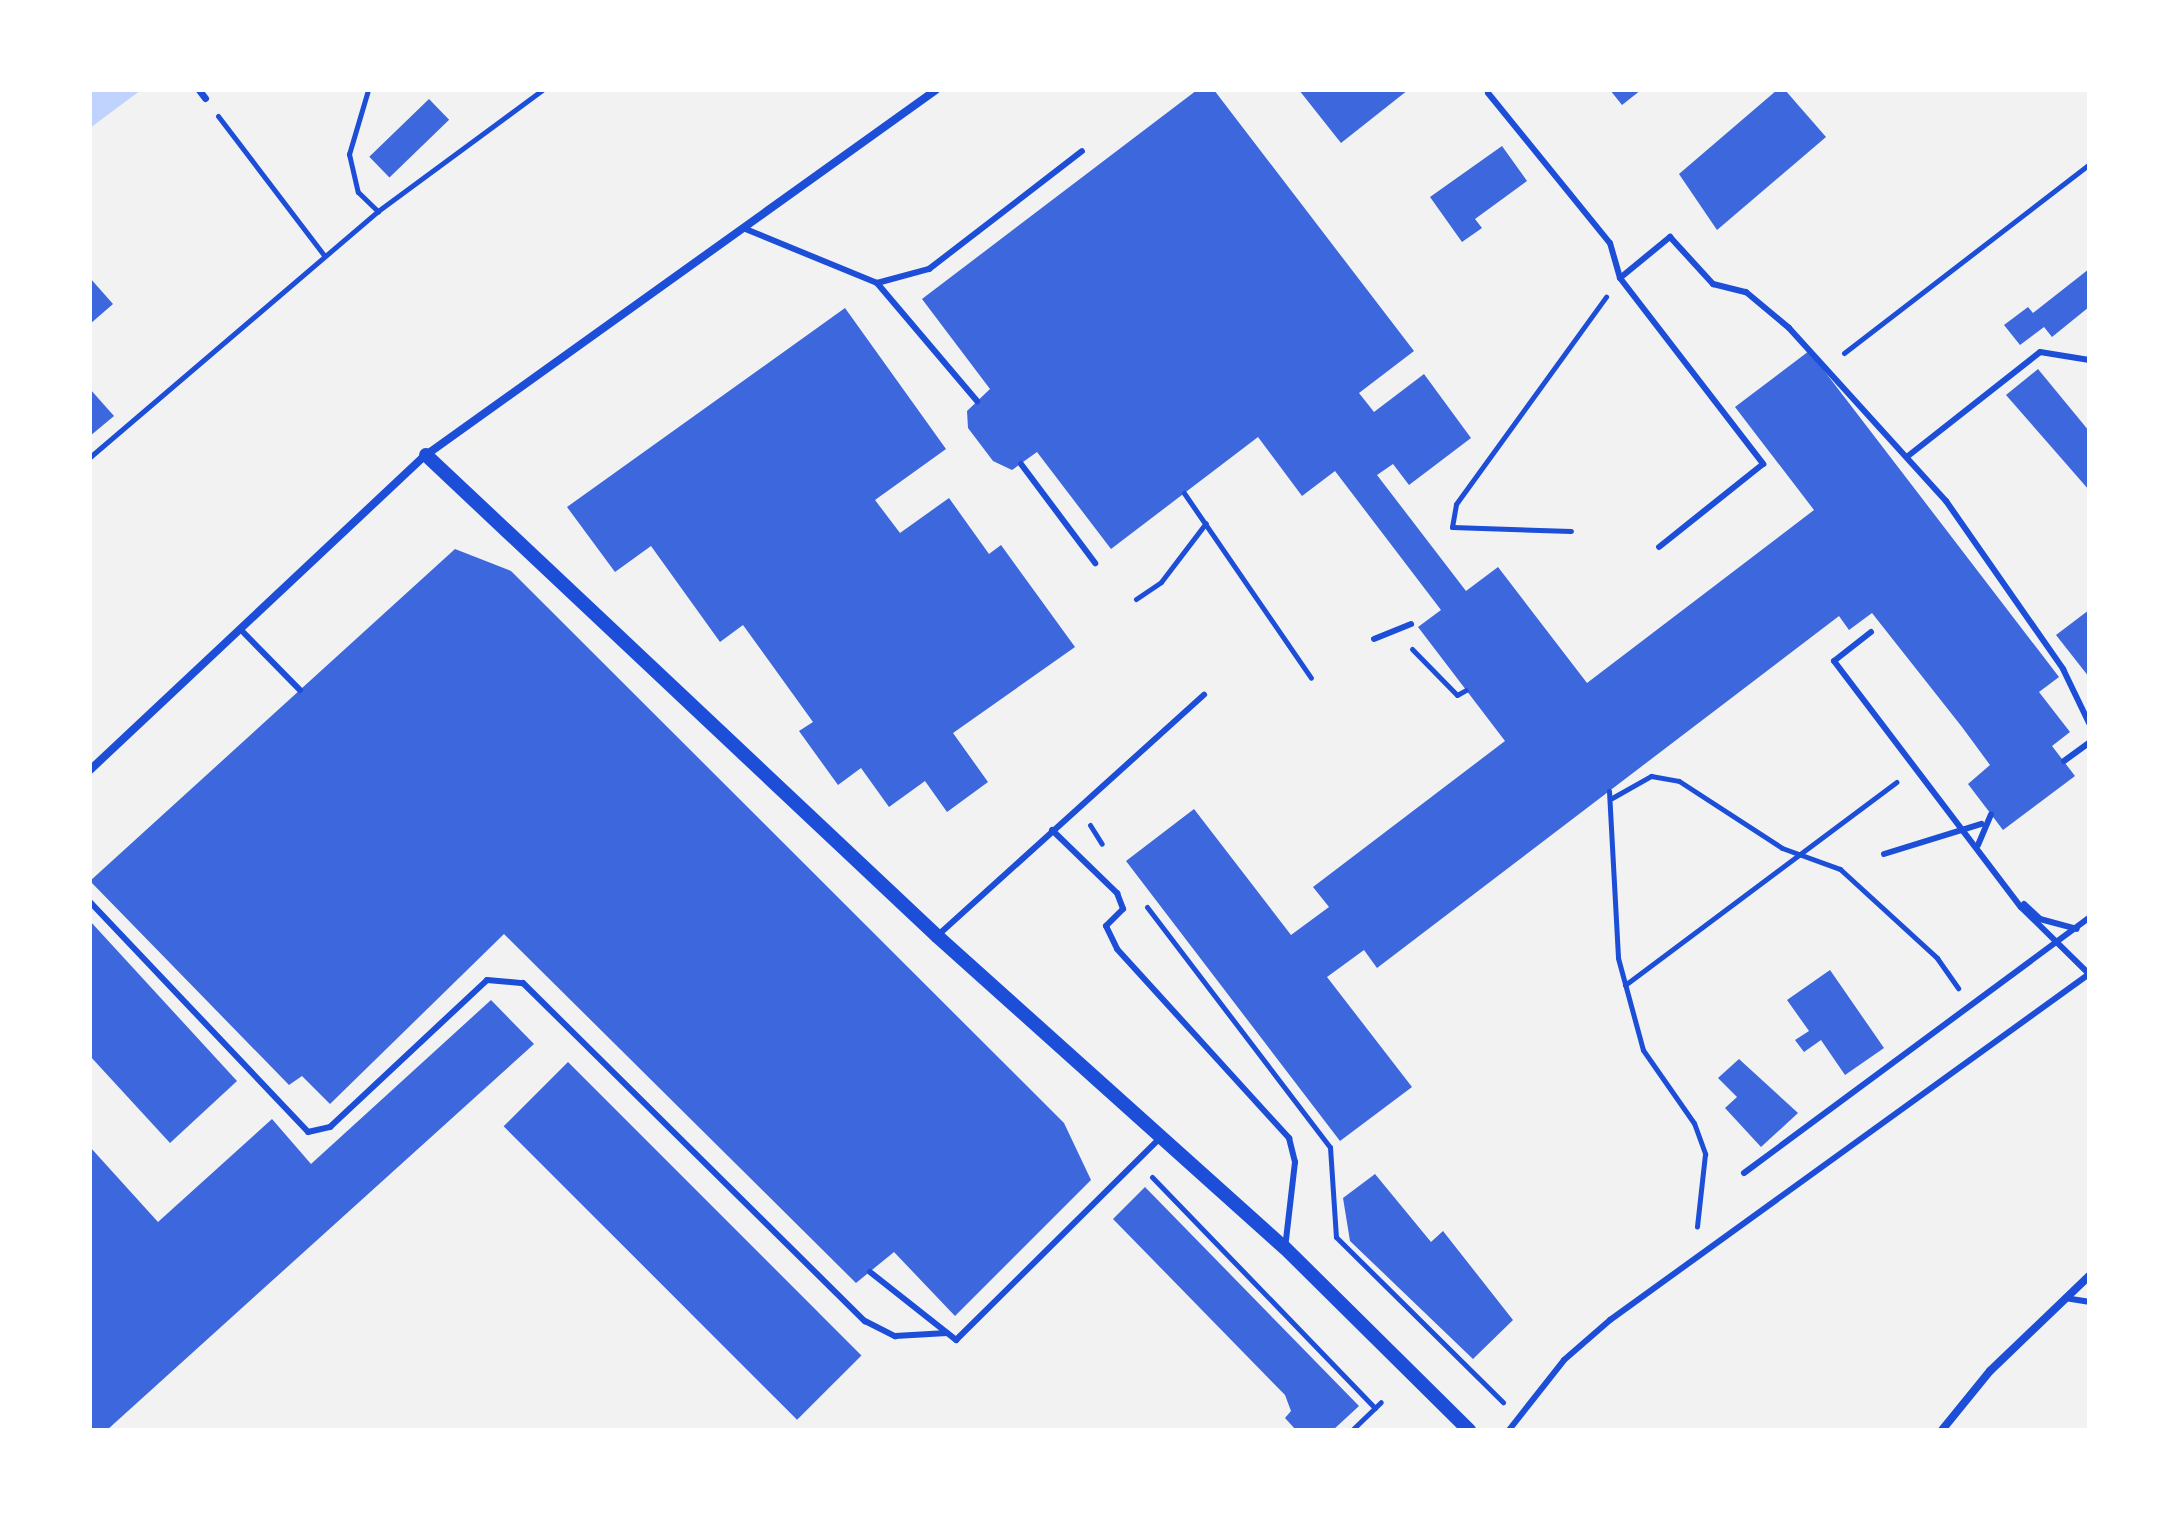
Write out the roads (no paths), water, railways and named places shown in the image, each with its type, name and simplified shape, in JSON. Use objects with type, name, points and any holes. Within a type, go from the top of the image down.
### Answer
[{"type":"street","points":[[199,90],[205,98]]},
{"type":"street","points":[[90,770],[244,633],[426,455],[936,90]]},
{"type":"street","points":[[426,455],[937,936],[1285,1248],[1469,1430]]},
{"type":"street","points":[[1942,1430],[2062,1298],[2089,1276]]},
{"type":"lane","points":[[1488,93],[1610,243],[1620,278],[1763,464],[1659,547]]},
{"type":"lane","points":[[877,283],[929,269],[1082,151]]},
{"type":"lane","points":[[742,228],[877,283],[977,401]]},
{"type":"lane","points":[[1620,278],[1670,237],[1679,240],[1713,284],[1746,292],[1827,366],[1908,456],[2063,669],[2089,723]]},
{"type":"lane","points":[[1908,456],[2040,352],[2089,360]]},
{"type":"lane","points":[[1021,464],[1095,563]]},
{"type":"lane","points":[[1374,639],[1411,624]]},
{"type":"lane","points":[[1509,1430],[1564,1360],[1685,1266],[2089,974],[2076,954],[2056,945],[2008,890],[1913,769],[1834,661],[1871,632]]},
{"type":"lane","points":[[244,633],[300,690]]},
{"type":"lane","points":[[937,936],[1204,695]]},
{"type":"lane","points":[[2064,761],[2089,743]]},
{"type":"lane","points":[[1981,852],[1975,838],[1981,824],[1991,815]]},
{"type":"lane","points":[[1884,854],[1961,827],[1981,824]]},
{"type":"lane","points":[[1052,830],[1117,893],[1123,909],[1106,926],[1117,949],[1289,1138],[1295,1162],[1285,1248]]},
{"type":"lane","points":[[2008,890],[2040,919],[2077,929]]},
{"type":"lane","points":[[90,902],[308,1132],[330,1127],[487,980],[523,983],[865,1321],[895,1336],[947,1333]]},
{"type":"lane","points":[[1744,1173],[2089,918]]},
{"type":"lane","points":[[870,1272],[956,1340],[1161,1137]]},
{"type":"lane","points":[[2062,1298],[2089,1302]]},
{"type":"water","points":[[90,90],[141,90],[90,128]]}]
